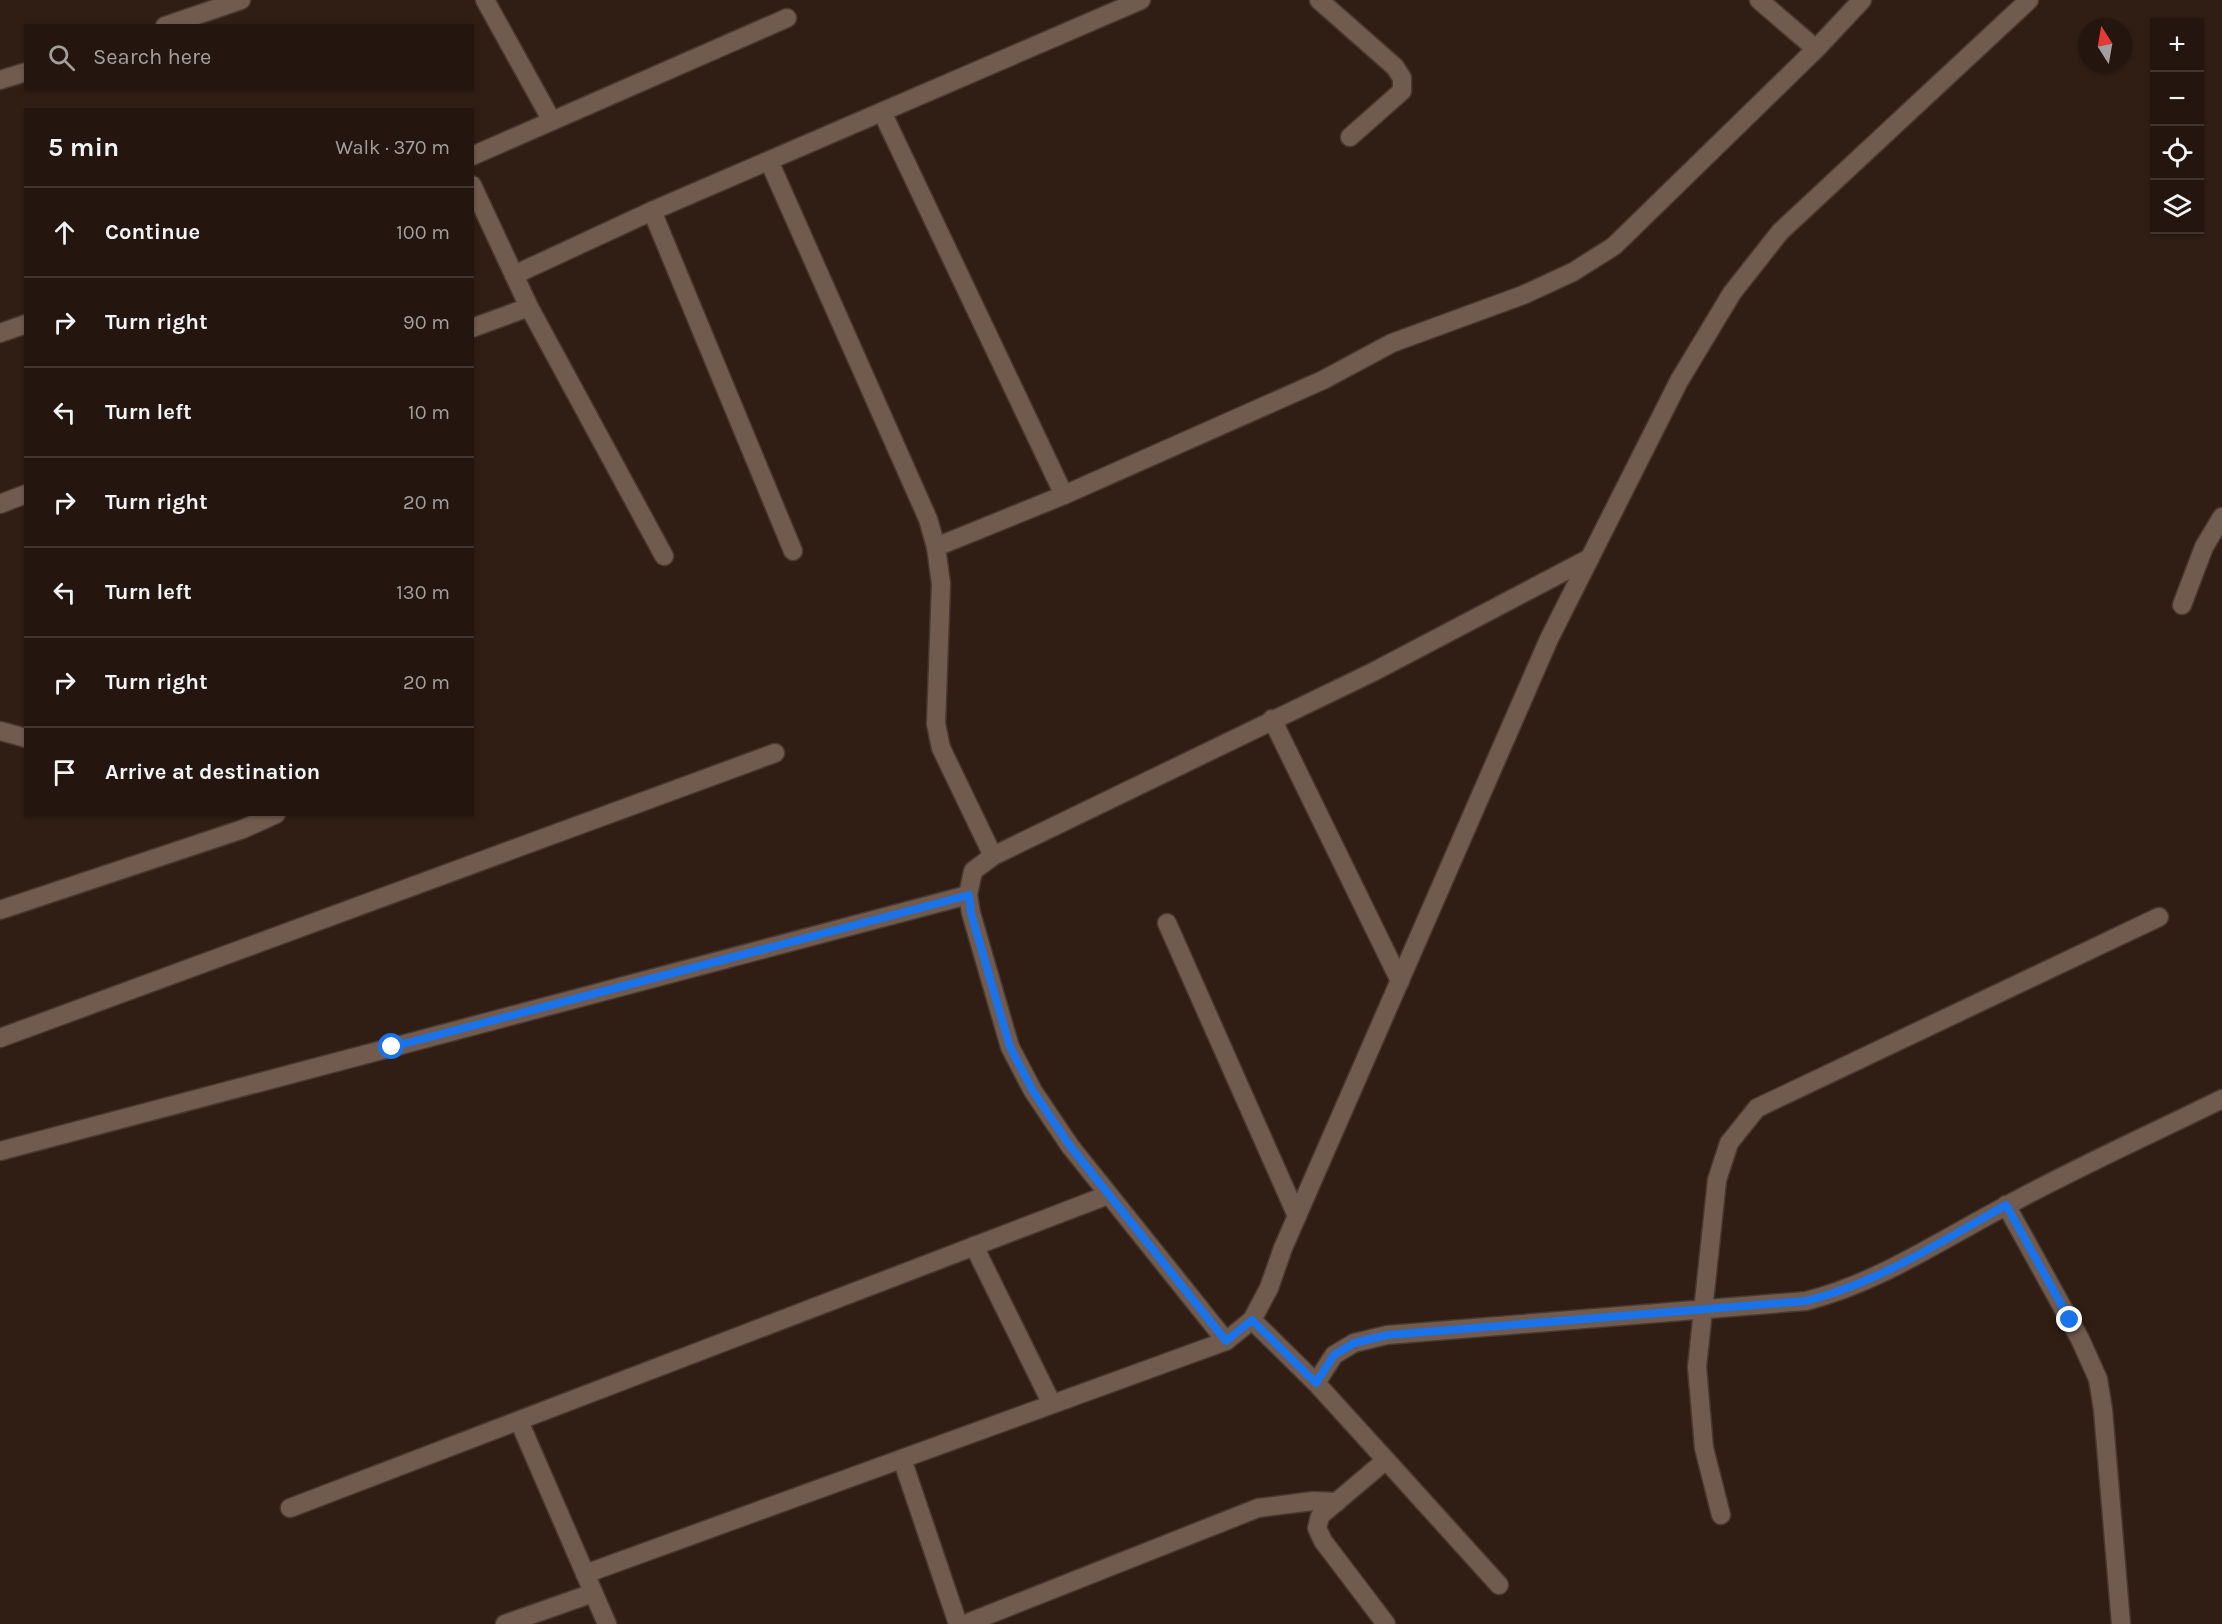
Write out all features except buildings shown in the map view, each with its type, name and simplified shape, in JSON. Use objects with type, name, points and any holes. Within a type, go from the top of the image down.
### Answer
[{"type":"street","points":[[168,24],[193,8],[241,0]]},
{"type":"street","points":[[485,0],[552,121]]},
{"type":"street","points":[[514,275],[652,211],[1141,0]]},
{"type":"street","points":[[1319,0],[1395,67],[1402,78],[1402,91],[1350,137]]},
{"type":"street","points":[[1759,0],[1816,49]]},
{"type":"street","points":[[936,547],[1064,495],[1323,380],[1392,343],[1523,295],[1573,272],[1614,246],[1816,49],[1862,0]]},
{"type":"street","points":[[585,1574],[1226,1341],[1252,1320],[1269,1288],[1298,1216],[1550,639],[1679,381],[1732,293],[1773,241],[2029,0]]},
{"type":"street","points":[[474,155],[787,18]]},
{"type":"street","points":[[0,80],[24,73]]},
{"type":"street","points":[[882,112],[1064,495]]},
{"type":"street","points":[[769,161],[928,519],[936,547],[941,584],[936,724],[941,748],[993,856]]},
{"type":"street","points":[[474,189],[529,307],[664,556]]},
{"type":"street","points":[[652,211],[793,551]]},
{"type":"street","points":[[474,327],[529,307]]},
{"type":"street","points":[[0,333],[24,325]]},
{"type":"street","points":[[0,504],[24,495]]},
{"type":"street","points":[[2182,605],[2204,547],[2222,517]]},
{"type":"street","points":[[1226,1341],[1070,1146],[1033,1091],[1010,1047],[971,913],[969,895],[973,871],[993,856],[1372,672],[1590,558]]},
{"type":"street","points":[[1272,719],[1400,981]]},
{"type":"street","points":[[0,731],[24,737]]},
{"type":"street","points":[[0,1038],[775,753]]},
{"type":"street","points":[[0,910],[243,829],[272,816]]},
{"type":"street","points":[[0,1151],[969,895]]},
{"type":"street","points":[[1721,1515],[1704,1448],[1697,1368],[1717,1180],[1729,1143],[1757,1108],[2159,916]]},
{"type":"street","points":[[1167,923],[1298,1216]]},
{"type":"street","points":[[1316,1383],[1334,1355],[1354,1343],[1387,1335],[1806,1301],[1837,1293],[1879,1276],[2006,1205],[2222,1099]]},
{"type":"street","points":[[290,1508],[1108,1195]]},
{"type":"street","points":[[2006,1205],[2080,1339],[2098,1379],[2103,1410],[2121,1624]]},
{"type":"street","points":[[974,1246],[1052,1404]]},
{"type":"street","points":[[1252,1320],[1316,1383],[1498,1585]]},
{"type":"street","points":[[519,1421],[607,1624]]},
{"type":"street","points":[[902,1459],[958,1624]]},
{"type":"street","points":[[1386,1460],[1320,1516],[1317,1528],[1323,1541],[1386,1624]]},
{"type":"street","points":[[965,1624],[1258,1508],[1313,1501],[1337,1502]]},
{"type":"street","points":[[505,1624],[530,1620],[593,1593]]},
{"type":"route","points":[[392,1047],[969,895],[971,913],[1010,1047],[1033,1091],[1070,1146],[1226,1341],[1252,1320],[1316,1383],[1334,1355],[1354,1343],[1387,1335],[1806,1301],[1837,1293],[1879,1276],[2006,1205],[2070,1320]]}]
